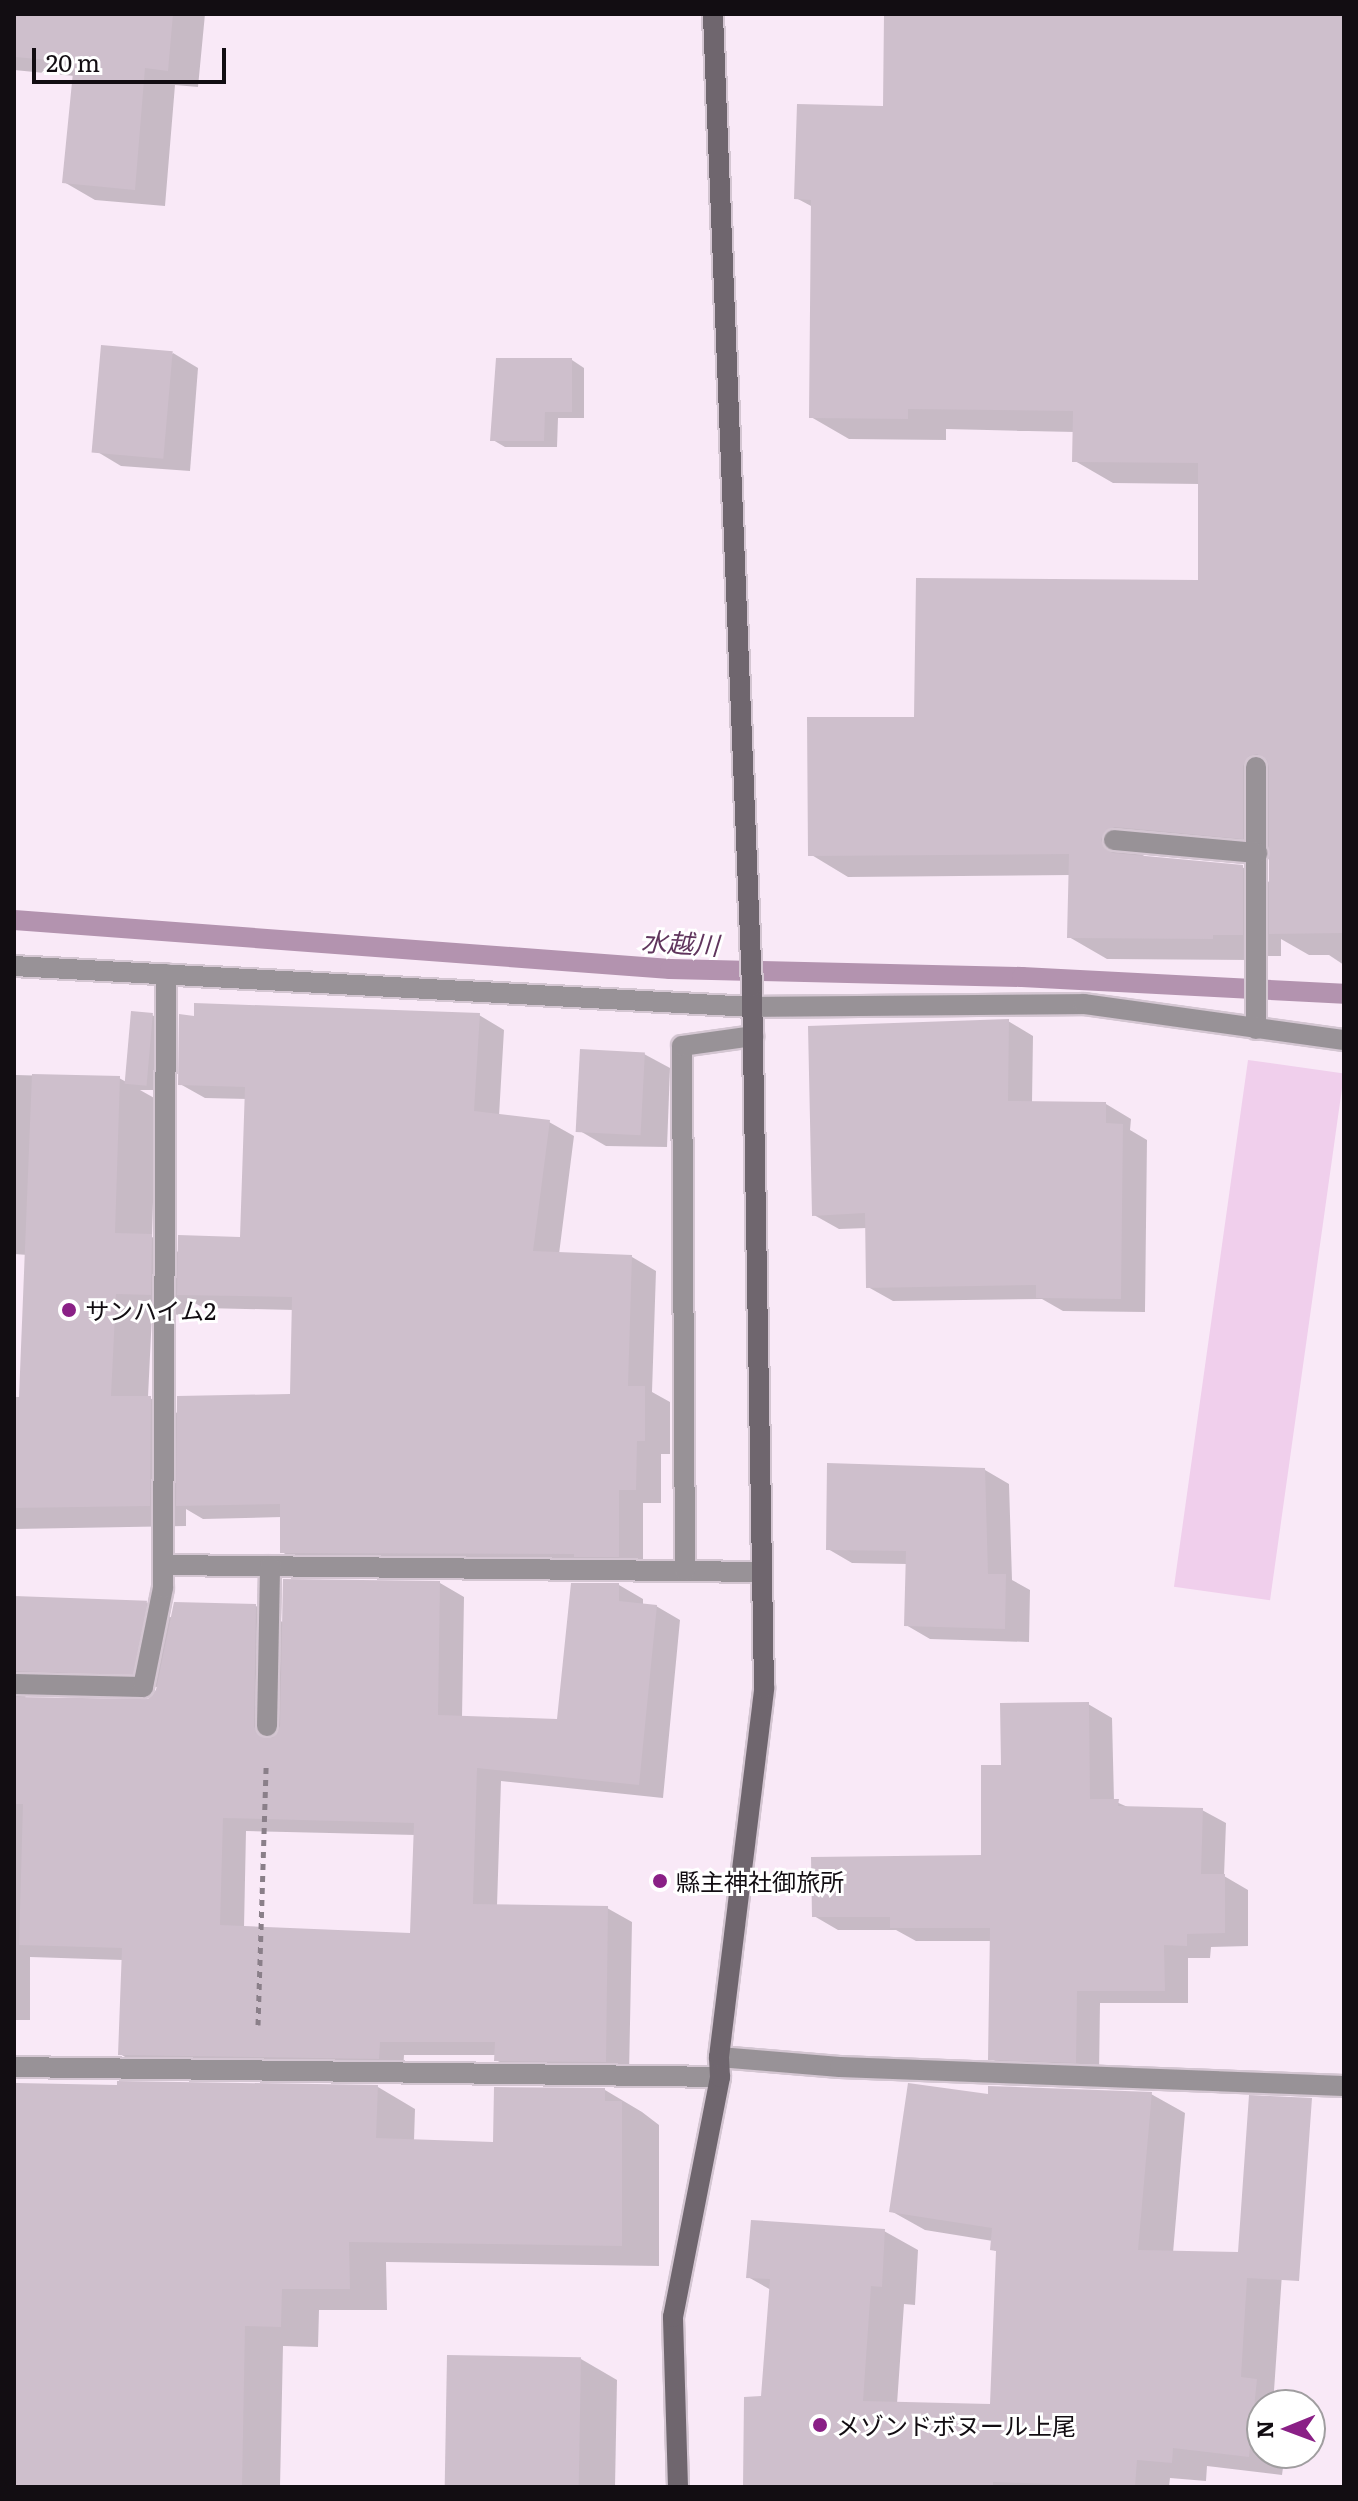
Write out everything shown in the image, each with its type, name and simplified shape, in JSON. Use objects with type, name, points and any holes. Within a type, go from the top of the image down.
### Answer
[{"type":"street","points":[[678,2487],[673,2317],[719,2067],[764,1688],[752,997],[713,14]]},
{"type":"street","points":[[1256,767],[1256,1029]]},
{"type":"street","points":[[1114,840],[1257,853]]},
{"type":"street","points":[[14,966],[752,997],[1084,1004],[1344,1040]]},
{"type":"street","points":[[14,1684],[143,1687],[163,1588],[164,1565],[166,974]]},
{"type":"street","points":[[685,1571],[682,1046],[753,1036]]},
{"type":"street","points":[[164,1565],[762,1572]]},
{"type":"street","points":[[267,1726],[270,1566]]},
{"type":"street","points":[[14,2067],[256,2071],[840,2067],[1344,2086]]},
{"type":"path","points":[[256,2071],[267,1726]]},
{"type":"shaded area","points":[[1248,1060],[1344,1073],[1270,1600],[1174,1587]]},
{"type":"building","points":[[14,14],[173,14],[168,71],[145,68],[135,190],[62,183],[74,62],[14,57]]},
{"type":"building","points":[[884,14],[1344,14],[1344,933],[1269,934],[1269,767],[1267,760],[1257,754],[1249,756],[1243,766],[1243,839],[1115,827],[1104,832],[1101,840],[1106,850],[1113,853],[1243,865],[1243,935],[1213,935],[1213,939],[1067,938],[1069,854],[808,856],[807,717],[914,717],[916,578],[1198,580],[1198,463],[1072,462],[1073,411],[908,409],[908,419],[809,418],[811,200],[794,199],[797,104],[883,106]]},
{"type":"building","points":[[101,345],[173,351],[163,459],[92,453]]},
{"type":"building","points":[[496,358],[572,358],[572,412],[545,412],[544,441],[490,441]]},
{"type":"building","points":[[194,1003],[480,1013],[474,1111],[550,1120],[533,1251],[632,1255],[628,1386],[645,1386],[645,1441],[637,1441],[636,1490],[619,1490],[619,1557],[574,1557],[574,1554],[280,1553],[280,1504],[176,1506],[177,1396],[290,1394],[292,1297],[177,1295],[178,1235],[240,1237],[245,1087],[178,1085],[179,1014],[194,1016]]},
{"type":"building","points":[[131,1011],[153,1013],[147,1086],[125,1084]]},
{"type":"building","points":[[1009,1019],[1008,1101],[1106,1102],[1106,1123],[1123,1124],[1121,1299],[1036,1298],[1036,1285],[866,1288],[865,1213],[812,1216],[808,1026]]},
{"type":"building","points":[[580,1049],[645,1052],[641,1135],[576,1132]]},
{"type":"building","points":[[32,1074],[120,1076],[115,1233],[152,1234],[151,1295],[116,1294],[111,1396],[151,1396],[150,1506],[14,1508],[14,1397],[19,1397]]},
{"type":"building","points":[[827,1463],[985,1468],[988,1574],[1006,1574],[1005,1629],[904,1626],[906,1551],[826,1550]]},
{"type":"building","points":[[283,1579],[440,1581],[438,1715],[557,1719],[571,1583],[619,1583],[619,1601],[657,1605],[639,1785],[477,1768],[473,1904],[608,1906],[606,2062],[494,2061],[495,2042],[380,2042],[379,2059],[118,2055],[122,1948],[19,1945],[23,1804],[14,1804],[14,1697],[148,1699],[156,1690],[174,1602],[256,1604],[254,1727],[261,1737],[273,1738],[280,1726]],"holes":[[[223,1818],[414,1823],[410,1933],[220,1925]]]},
{"type":"building","points":[[14,1596],[147,1601],[144,1676],[14,1671]]},
{"type":"building","points":[[1089,1702],[1090,1799],[1119,1799],[1118,1806],[1203,1808],[1201,1874],[1225,1874],[1225,1933],[1187,1934],[1187,1946],[1164,1945],[1165,1991],[1077,1991],[1076,2063],[988,2060],[990,1928],[890,1928],[890,1917],[812,1917],[811,1857],[981,1855],[981,1765],[1001,1765],[1000,1703]]},
{"type":"building","points":[[117,2081],[378,2085],[376,2138],[493,2142],[494,2087],[605,2088],[605,2101],[622,2101],[622,2246],[349,2242],[350,2289],[282,2289],[281,2327],[245,2326],[242,2487],[14,2487],[16,2083],[117,2085]]},
{"type":"building","points":[[908,2083],[988,2094],[988,2086],[1152,2092],[1138,2250],[1238,2252],[1249,2095],[1312,2098],[1299,2281],[1247,2278],[1241,2377],[1257,2379],[1256,2389],[1246,2389],[1246,2457],[1173,2448],[1172,2463],[1137,2460],[1135,2487],[993,2482],[993,2487],[743,2487],[744,2397],[761,2396],[770,2279],[746,2278],[751,2220],[885,2229],[882,2287],[871,2286],[863,2401],[990,2404],[996,2251],[990,2250],[992,2228],[889,2212]]},
{"type":"building","points":[[447,2355],[581,2357],[579,2487],[445,2487]]},
{"type":"waterway","name":"水越川","points":[[14,920],[670,969],[1022,977],[1344,994]]},
{"type":"place","name":"サンハイム2","points":[[69,1310]]},
{"type":"place","name":"縣主神社御旅所","points":[[660,1881]]},
{"type":"place","name":"メゾンドボヌール上尾","points":[[820,2425]]}]
